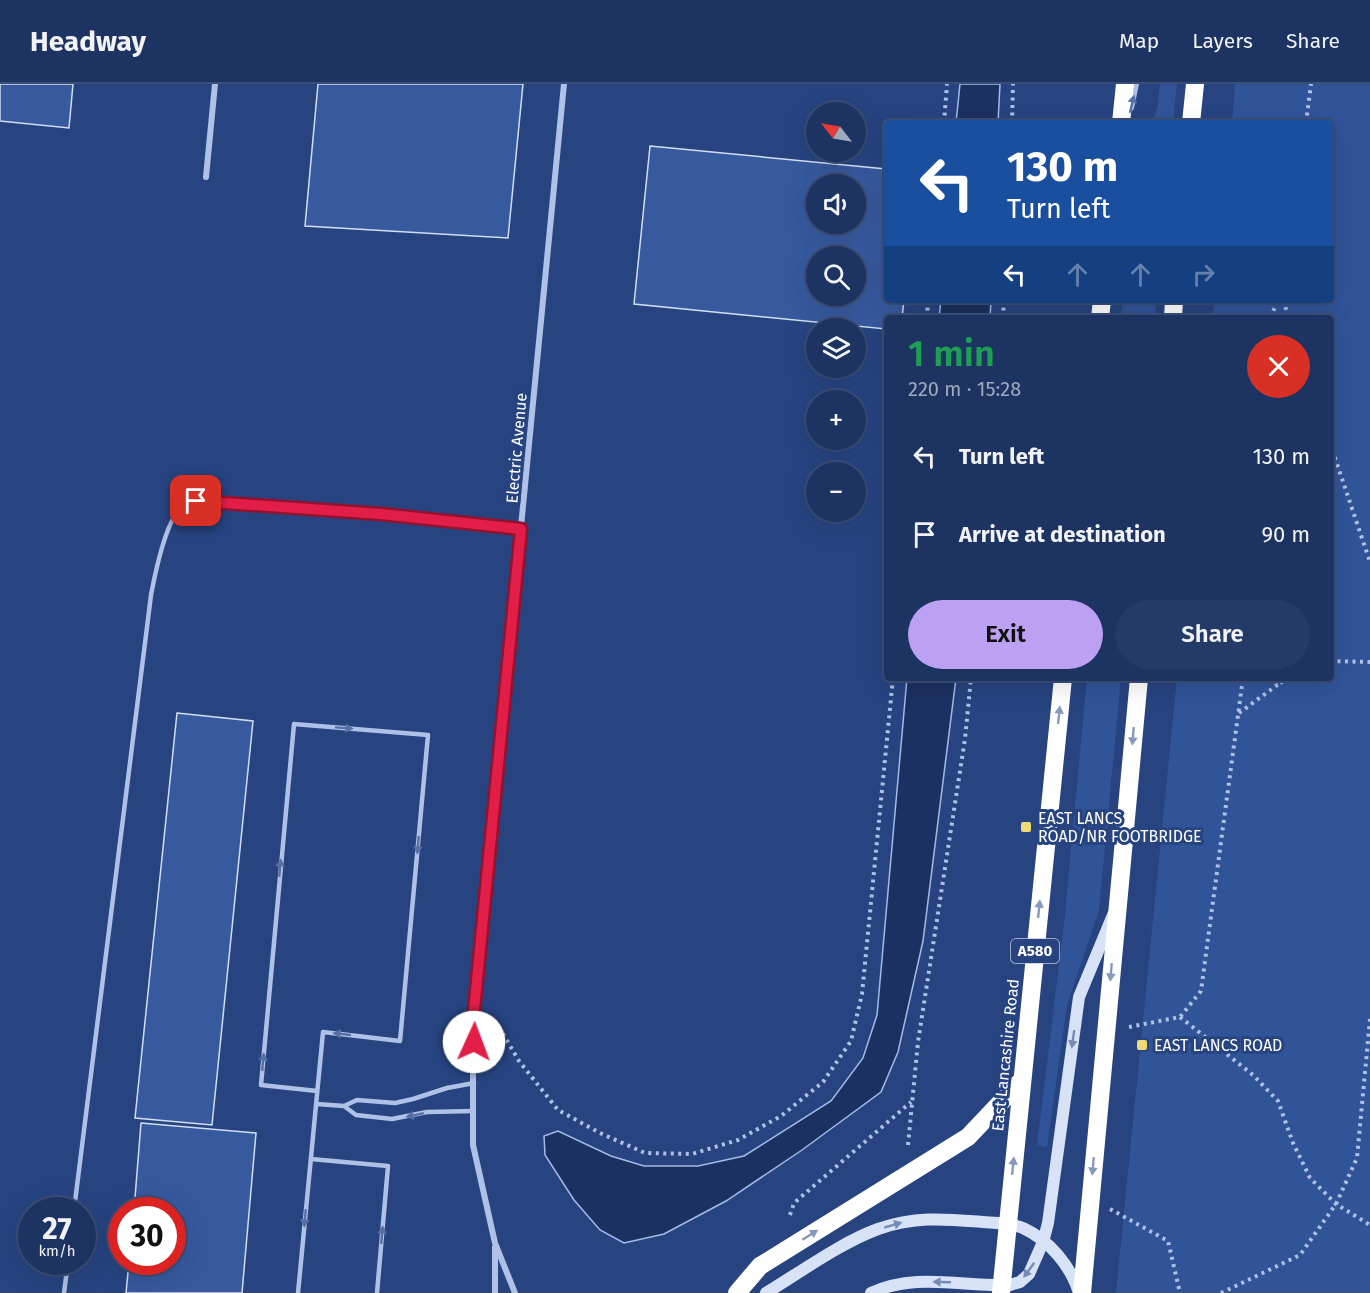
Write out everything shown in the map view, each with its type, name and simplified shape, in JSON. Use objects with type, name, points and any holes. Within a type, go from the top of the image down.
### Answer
[{"type":"highway","points":[[1120,120],[1125,84]]},
{"type":"highway","points":[[1191,120],[1195,84]]},
{"type":"highway","name":"East Lancashire Road","points":[[1001,1289],[1063,681]]},
{"type":"highway","points":[[1081,1293],[1138,681]]},
{"type":"highway","points":[[737,1293],[760,1266],[968,1137],[1022,1080]]},
{"type":"street","points":[[206,177],[215,84]]},
{"type":"street","name":"Electric Avenue","points":[[515,1293],[495,1243],[473,1145],[473,1021],[564,84]]},
{"type":"street","points":[[1128,120],[1136,84]]},
{"type":"street","points":[[871,1293],[897,1283],[917,1281],[1001,1289],[1020,1282],[1029,1274],[1043,1242],[1052,1193],[1079,998],[1117,904]]},
{"type":"street","points":[[766,1293],[856,1239],[902,1222],[928,1218],[1021,1227],[1043,1242],[1064,1263],[1081,1293]]},
{"type":"street","name":"Electric Avenue","points":[[495,1243],[495,1293]]},
{"type":"lane","points":[[76,1197],[151,595],[158,560],[174,519],[182,507],[196,501],[381,514],[521,529]]},
{"type":"lane","points":[[298,1293],[316,1104],[322,1032],[400,1041],[428,735],[294,724],[261,1085],[317,1091]]},
{"type":"lane","points":[[316,1104],[344,1106],[357,1100],[395,1103],[474,1083]]},
{"type":"lane","points":[[344,1106],[356,1115],[392,1119],[427,1112],[474,1111]]},
{"type":"lane","points":[[310,1159],[388,1166],[376,1293]]},
{"type":"lane","points":[[64,1293],[66,1275]]},
{"type":"path","points":[[944,120],[947,84]]},
{"type":"path","points":[[1012,120],[1013,84]]},
{"type":"path","points":[[1306,120],[1311,84]]},
{"type":"path","points":[[1334,454],[1370,562]]},
{"type":"path","points":[[1334,661],[1370,662]]},
{"type":"path","points":[[499,1027],[519,1061],[558,1110],[600,1133],[645,1153],[692,1154],[738,1140],[781,1116],[823,1082],[851,1041],[862,994],[893,681]]},
{"type":"path","points":[[908,1145],[918,1042],[964,740],[970,681]]},
{"type":"path","points":[[1105,1032],[1180,1017],[1201,991],[1244,681]]},
{"type":"path","points":[[1239,713],[1284,681]]},
{"type":"path","points":[[1180,1017],[1253,1075],[1278,1101],[1293,1143],[1310,1179],[1336,1204],[1370,1225]]},
{"type":"path","points":[[1221,1293],[1300,1255],[1336,1204],[1357,1158],[1370,1019]]},
{"type":"path","points":[[790,1215],[794,1203],[912,1101]]},
{"type":"path","points":[[1090,1198],[1168,1241],[1180,1293]]},
{"type":"shaded area","points":[[960,84],[1000,84],[998,120],[956,120]]},
{"type":"shaded area","points":[[1160,84],[1177,84],[1173,120],[1154,120]]},
{"type":"shaded area","points":[[1235,84],[1370,84],[1370,1293],[1116,1293],[1177,681],[1334,681],[1334,315],[1212,315],[1214,303],[1334,303],[1334,120],[1232,120]]},
{"type":"shaded area","points":[[941,303],[991,303],[990,315],[939,315]]},
{"type":"shaded area","points":[[1123,303],[1156,303],[1155,315],[1121,315]]},
{"type":"shaded area","points":[[907,681],[956,681],[923,941],[898,1052],[881,1092],[802,1150],[726,1201],[664,1234],[624,1243],[600,1230],[574,1200],[545,1155],[544,1136],[558,1131],[611,1156],[644,1166],[698,1166],[744,1156],[831,1101],[863,1058],[877,1015]]},
{"type":"shaded area","points":[[1087,681],[1121,681],[1099,910],[1067,1005],[1047,1147],[1037,1145],[1064,924]]},
{"type":"building","points":[[0,84],[73,84],[69,128],[0,121]]},
{"type":"building","points":[[318,84],[523,84],[508,238],[305,226]]},
{"type":"building","points":[[650,146],[884,169],[884,303],[904,303],[902,315],[884,315],[884,329],[866,327],[866,318],[806,318],[806,321],[634,304]]},
{"type":"building","points":[[177,713],[253,721],[212,1125],[135,1118]]},
{"type":"building","points":[[141,1123],[256,1133],[242,1293],[126,1293],[128,1275],[186,1275],[186,1197],[135,1197]]},
{"type":"place","name":"EAST LANCS ROAD/NR FOOTBRIDGE","points":[[1026,827]]},
{"type":"place","name":"EAST LANCS ROAD","points":[[1142,1045]]},
{"type":"route","points":[[196,501],[381,514],[521,529],[473,1021],[474,1042]]}]
